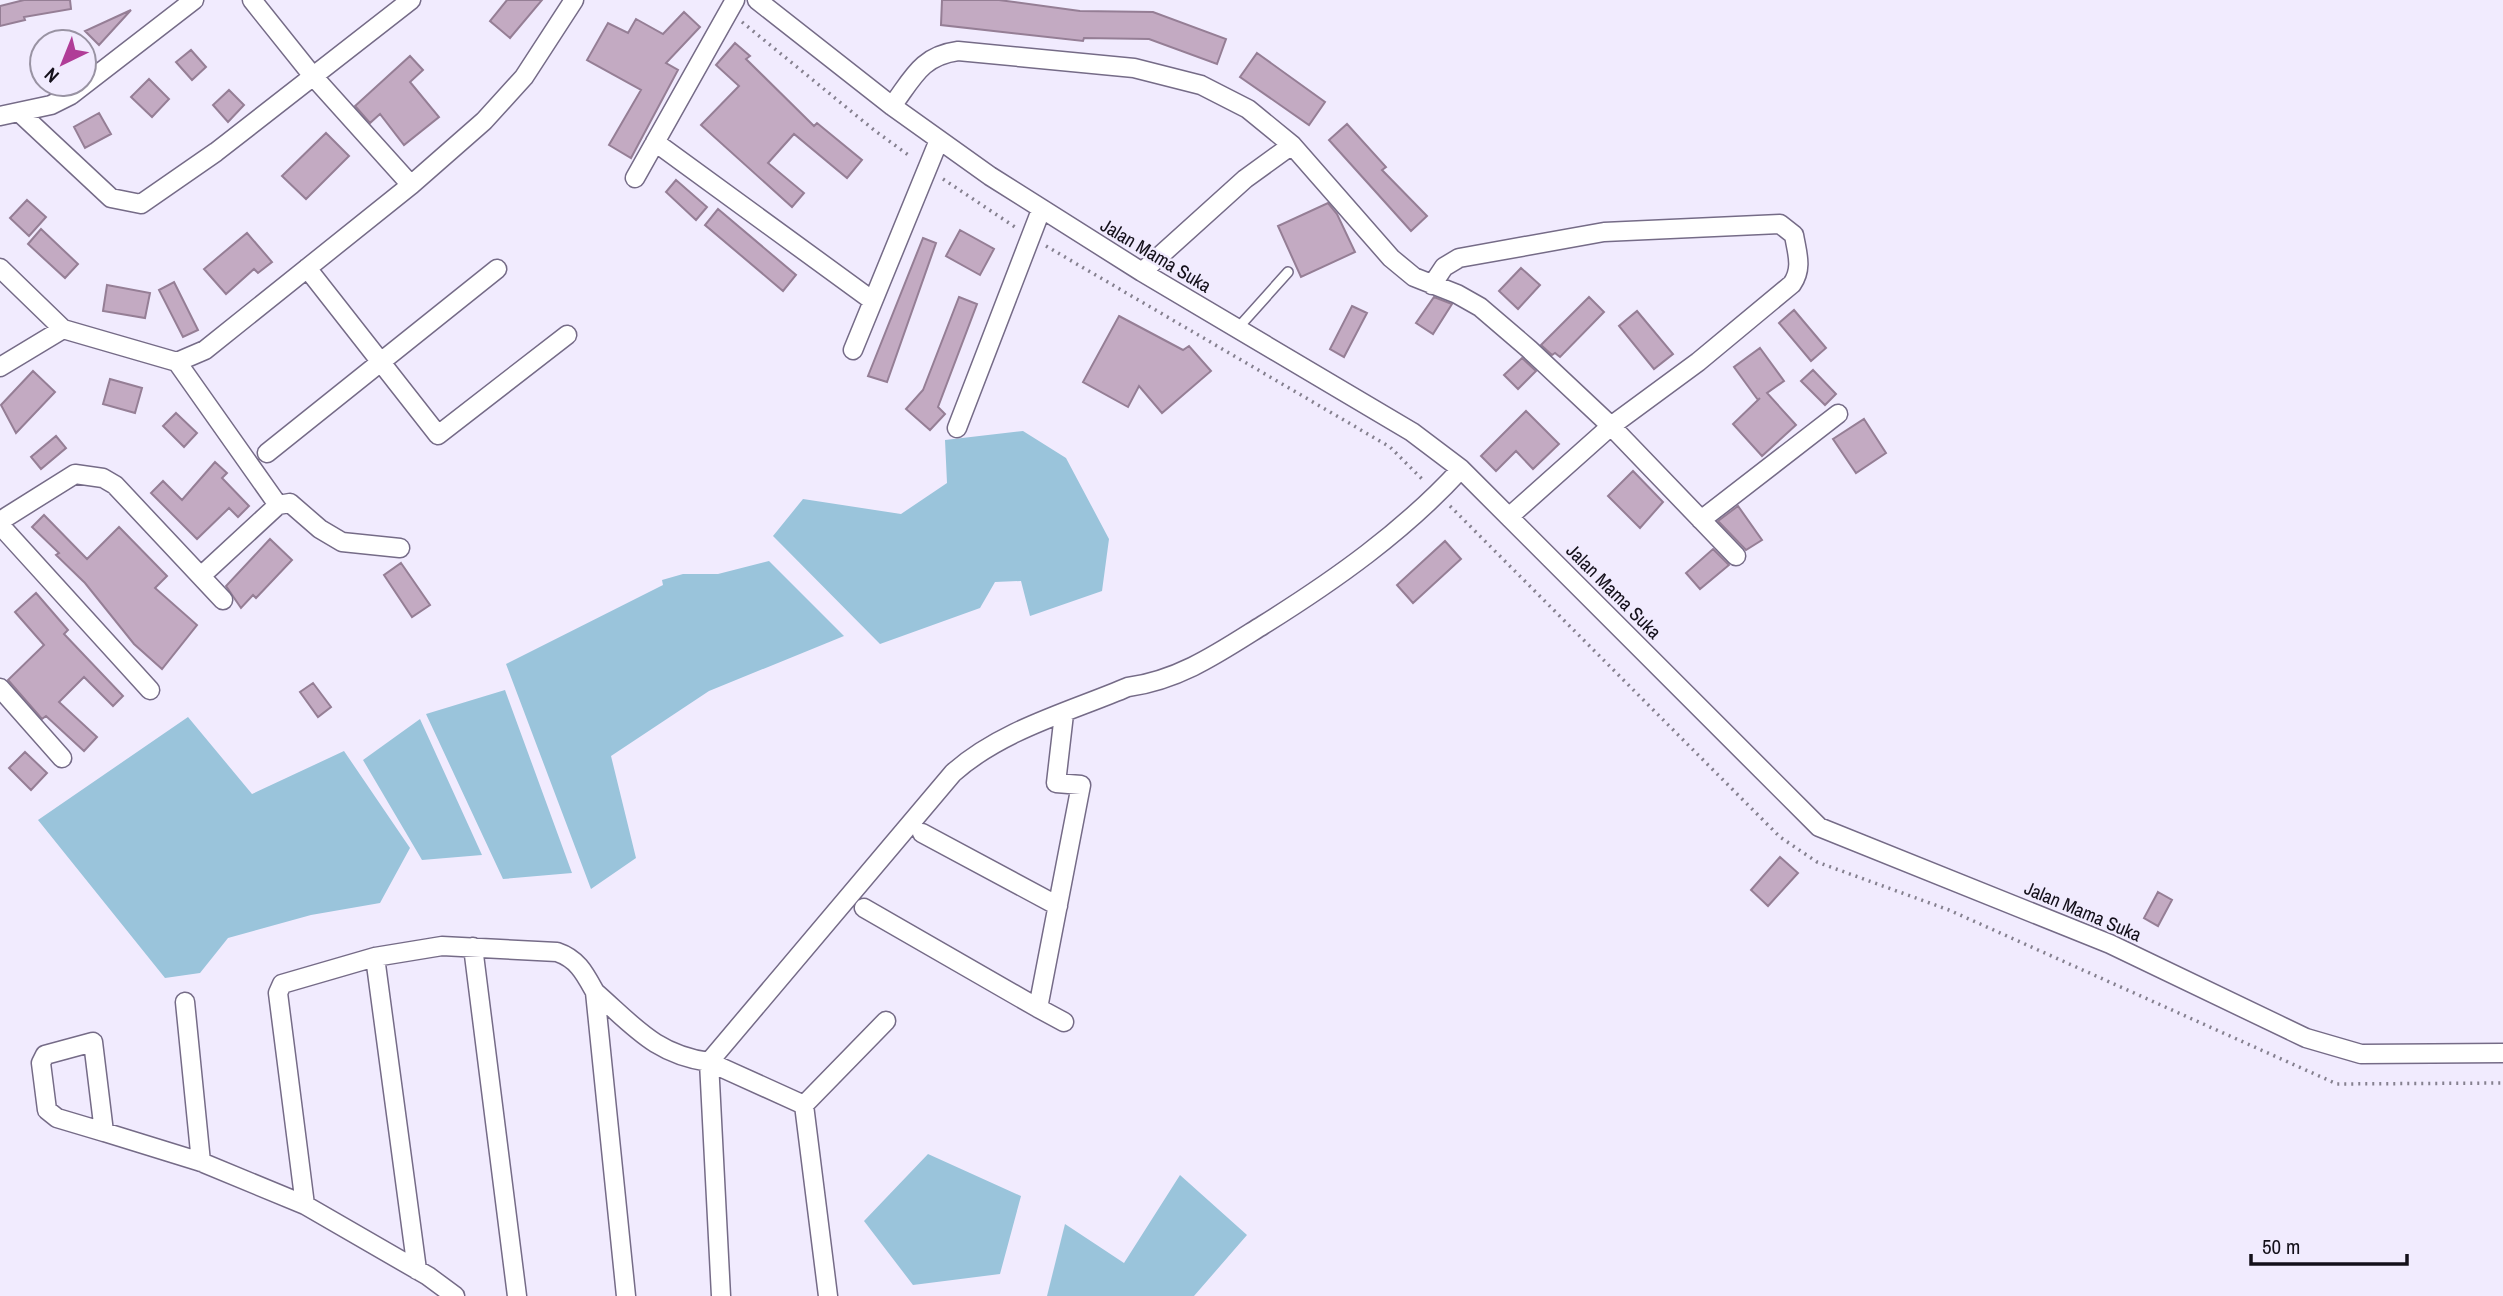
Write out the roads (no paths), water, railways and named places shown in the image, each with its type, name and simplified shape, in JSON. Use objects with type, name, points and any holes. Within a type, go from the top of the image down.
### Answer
[{"type":"street","points":[[0,116],[51,105],[71,95],[194,0]]},
{"type":"street","points":[[252,0],[312,75],[411,185]]},
{"type":"street","points":[[20,113],[111,198],[141,204],[216,152],[411,0]]},
{"type":"street","points":[[177,362],[205,350],[411,185],[506,99],[524,77],[574,0]]},
{"type":"street","points":[[635,178],[735,0]]},
{"type":"street","name":"Jalan Mama Suka","points":[[757,0],[892,106],[1041,210],[1412,432],[1461,469],[1819,827],[2110,944],[2306,1038],[2361,1054],[2503,1054]]},
{"type":"street","points":[[892,106],[925,62],[937,54],[958,51],[1120,67],[1201,85],[1248,109],[1292,145],[1391,258],[1414,277],[1457,294],[1480,307],[1611,426],[1736,556]]},
{"type":"street","points":[[853,350],[939,140]]},
{"type":"street","points":[[655,142],[873,301]]},
{"type":"street","points":[[1142,272],[1245,179],[1292,145]]},
{"type":"street","points":[[957,428],[1041,210]]},
{"type":"street","points":[[1432,285],[1444,267],[1459,258],[1604,232],[1780,224],[1789,228],[1794,235],[1800,266],[1799,274],[1792,284],[1698,362],[1611,426],[1510,516]]},
{"type":"street","points":[[0,268],[63,329],[177,362],[278,505]]},
{"type":"street","points":[[307,268],[438,435],[567,335]]},
{"type":"street","points":[[267,453],[497,269]]},
{"type":"street","points":[[0,367],[63,329]]},
{"type":"street","points":[[1701,520],[1838,414]]},
{"type":"street","points":[[721,1296],[709,1062],[953,774],[984,748],[1128,687],[1148,684],[1200,665],[1338,579],[1438,494],[1461,469]]},
{"type":"street","points":[[150,690],[0,523],[75,474],[90,474],[115,485],[223,600]]},
{"type":"street","points":[[201,576],[278,505],[290,503],[302,510],[320,530],[342,542],[400,548]]},
{"type":"street","points":[[0,688],[62,758]]},
{"type":"street","points":[[1038,1009],[1081,785],[1056,783],[1064,714]]},
{"type":"street","points":[[922,833],[1058,906]]},
{"type":"street","points":[[864,908],[1064,1022]]},
{"type":"street","points":[[305,1205],[278,993],[282,984],[290,980],[375,957],[442,946],[557,951],[570,956],[596,992],[655,1045],[682,1058],[709,1062],[804,1105]]},
{"type":"street","points":[[472,947],[517,1296]]},
{"type":"street","points":[[375,957],[417,1270]]},
{"type":"street","points":[[596,992],[626,1296]]},
{"type":"street","points":[[185,1002],[201,1162]]},
{"type":"street","points":[[804,1105],[886,1021]]},
{"type":"street","points":[[104,1132],[93,1042],[45,1055],[41,1063],[47,1110],[57,1118],[201,1162],[305,1205],[417,1270],[455,1296]]},
{"type":"street","points":[[804,1105],[828,1296]]},
{"type":"lane","points":[[1237,329],[1288,272]]},
{"type":"water","points":[[1023,431],[1066,458],[1109,539],[1102,591],[1030,616],[1021,581],[995,582],[980,608],[880,644],[773,536],[803,499],[901,514],[947,483],[945,440]]},
{"type":"water","points":[[769,561],[844,636],[709,691],[611,756],[636,858],[591,889],[506,664],[663,585],[662,580],[683,574],[718,574]]},
{"type":"water","points":[[505,690],[572,873],[503,879],[426,714]]},
{"type":"water","points":[[188,717],[252,794],[344,751],[410,848],[380,903],[311,915],[228,938],[200,973],[165,978],[38,820]]},
{"type":"water","points":[[420,719],[482,855],[422,860],[363,760]]},
{"type":"water","points":[[928,1154],[1021,1196],[1000,1274],[913,1285],[864,1221]]},
{"type":"water","points":[[1180,1175],[1247,1235],[1194,1296],[1047,1296],[1065,1224],[1124,1263]]}]
